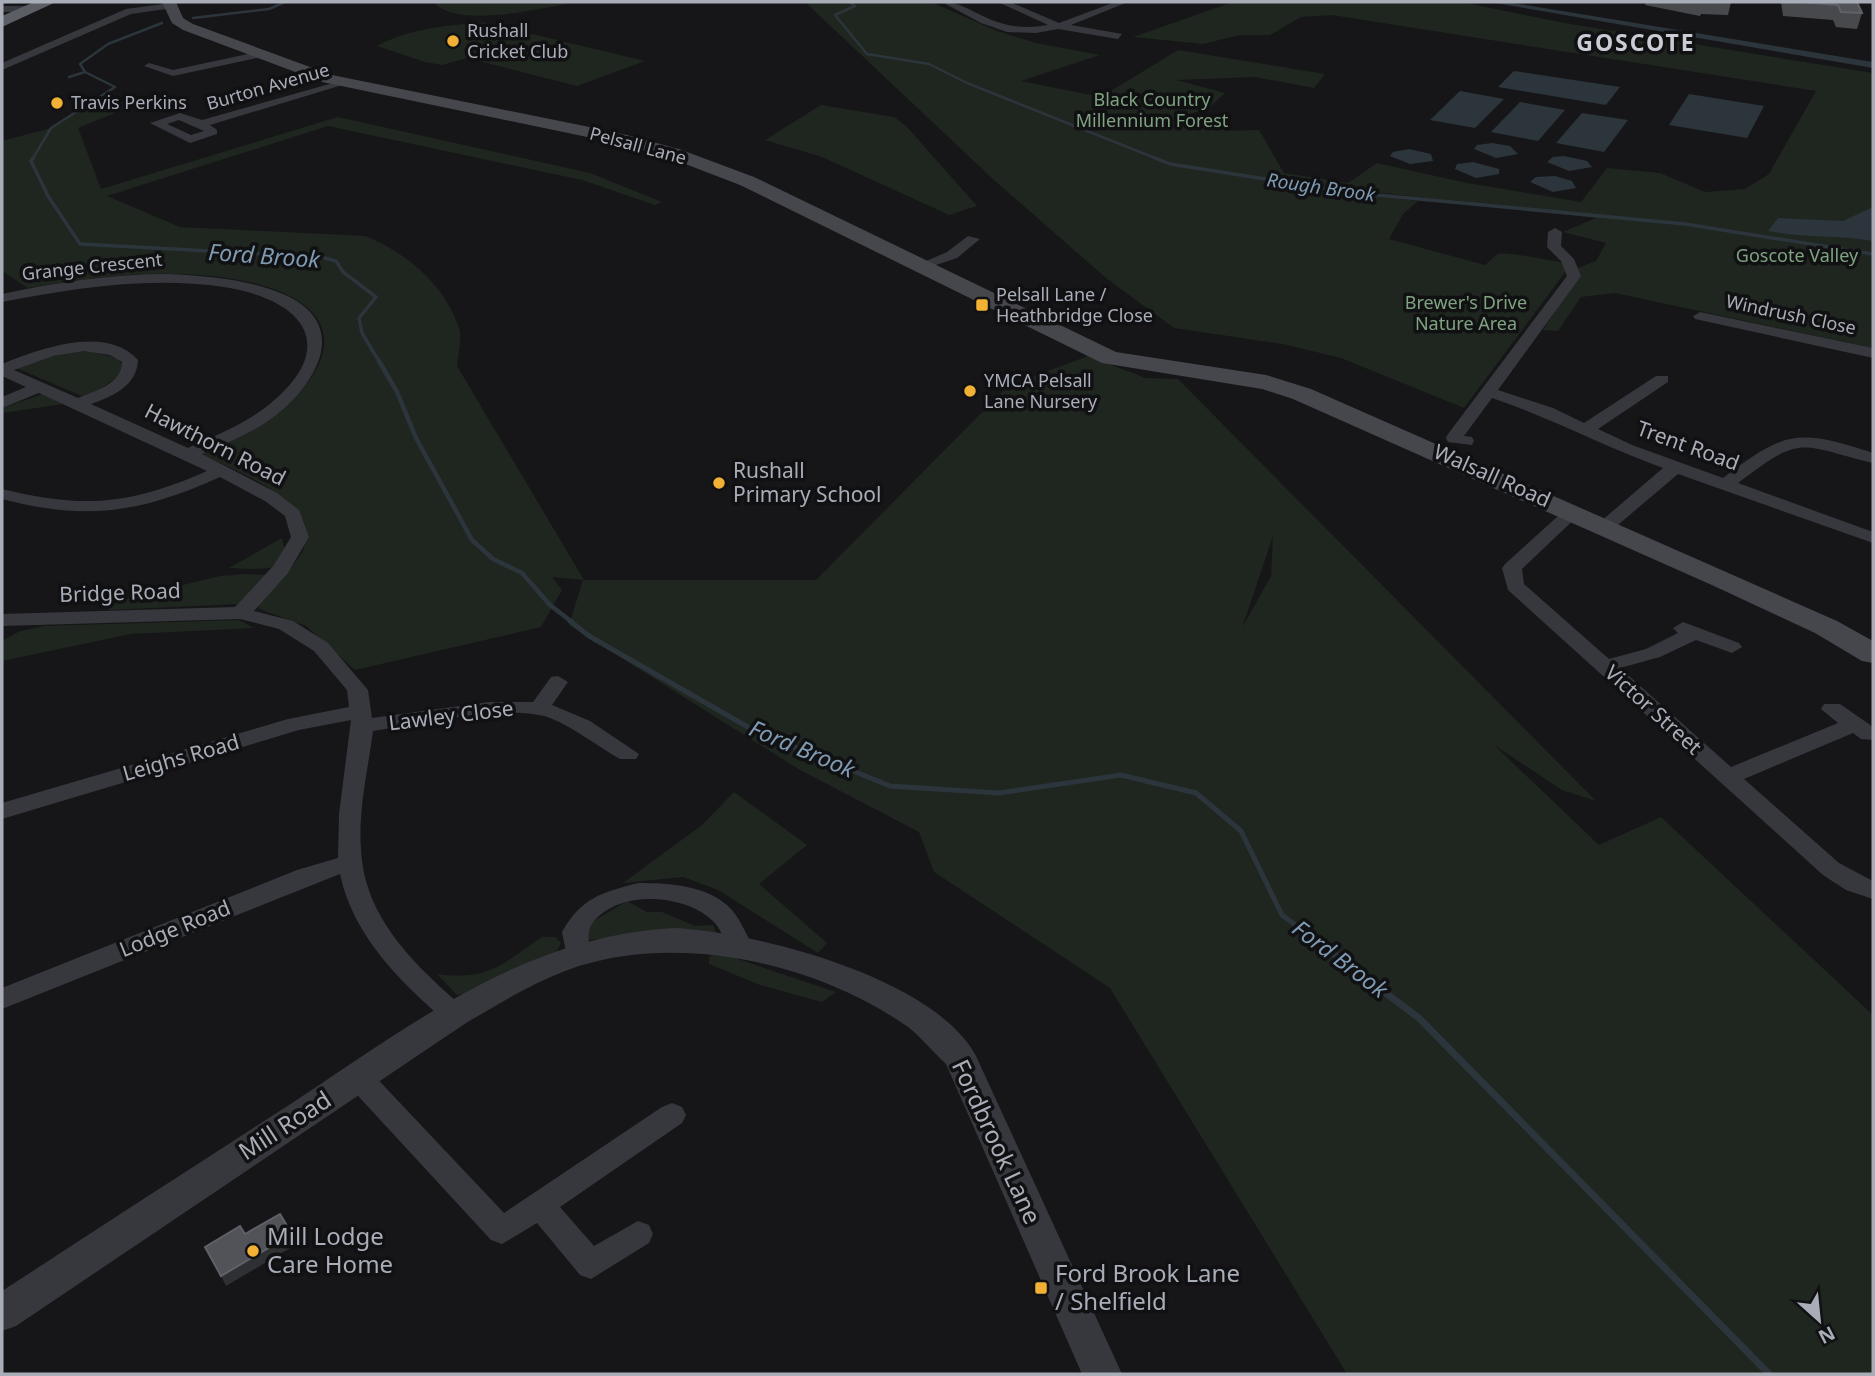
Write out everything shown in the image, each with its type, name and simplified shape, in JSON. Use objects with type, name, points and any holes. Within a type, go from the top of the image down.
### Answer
[{"type":"highway","points":[[2,22],[48,2]]},
{"type":"main road","name":"Pelsall Lane","points":[[169,4],[177,20],[188,27],[344,83],[619,138],[673,153],[747,181],[924,265],[1093,351]]},
{"type":"main road","name":"Walsall Road","points":[[1093,351],[1110,358],[1143,365],[1266,382],[1302,394],[1606,526],[1826,627],[1873,654]]},
{"type":"street","points":[[947,2],[1004,28],[1026,30],[1058,26],[1123,2]]},
{"type":"street","points":[[1005,2],[1058,26],[1118,36]]},
{"type":"street","points":[[2,67],[129,12],[169,4]]},
{"type":"street","points":[[2,9],[32,9]]},
{"type":"street","points":[[149,66],[165,76],[262,54]]},
{"type":"street","name":"Burton Avenue","points":[[201,124],[344,83]]},
{"type":"street","points":[[1466,442],[1454,438],[1574,276],[1567,259],[1554,247],[1555,232]]},
{"type":"street","points":[[924,265],[969,243],[983,251]]},
{"type":"street","name":"Grange Crescent","points":[[9,296],[93,282],[181,278],[227,283],[264,292],[290,303],[311,320],[318,341],[314,360],[298,384],[272,410],[243,429],[188,454]]},
{"type":"street","points":[[2,284],[13,288],[9,296]]},
{"type":"street","name":"Windrush Close","points":[[1700,316],[1873,353]]},
{"type":"street","name":"Hawthorn Road","points":[[2,369],[47,353],[86,347],[114,351],[131,360],[130,373],[122,382],[80,403]]},
{"type":"street","name":"Hawthorn Road","points":[[2,369],[188,454],[271,497],[293,514],[300,537],[281,573],[240,613]]},
{"type":"street","points":[[1585,429],[1662,379]]},
{"type":"street","points":[[2,403],[42,386]]},
{"type":"street","name":"Trent Road","points":[[1489,392],[1547,411],[1675,467],[1873,538]]},
{"type":"street","points":[[1615,394],[1632,400]]},
{"type":"street","points":[[1726,484],[1776,446],[1797,439],[1821,441],[1873,458]]},
{"type":"street","points":[[1606,526],[1675,467]]},
{"type":"street","points":[[2,494],[63,508],[88,507],[170,493],[220,471]]},
{"type":"street","name":"Victor Street","points":[[1573,512],[1512,568],[1515,586],[1831,869],[1856,884],[1873,890]]},
{"type":"street","name":"Bridge Road","points":[[11,620],[240,613],[286,625],[303,633],[351,680],[357,690],[362,719]]},
{"type":"street","points":[[2,635],[11,620]]},
{"type":"street","points":[[1605,666],[1653,653],[1686,629],[1732,647]]},
{"type":"street","name":"Lawley Close","points":[[539,708],[558,682]]},
{"type":"street","name":"Lawley Close","points":[[362,719],[505,708],[539,708],[570,720],[627,755]]},
{"type":"street","points":[[1728,777],[1862,729],[1832,709]]},
{"type":"street","points":[[362,719],[349,863],[356,892],[387,948],[410,975],[454,1014]]},
{"type":"street","name":"Leighs Road","points":[[2,811],[296,724],[362,719]]},
{"type":"street","name":"Lodge Road","points":[[2,999],[306,876],[349,863]]},
{"type":"street","points":[[577,955],[572,933],[578,920],[592,909],[616,896],[666,888],[699,898],[716,909],[727,918],[739,944]]},
{"type":"street","name":"Fordbrook Lane","points":[[617,946],[660,941],[739,944],[867,988],[918,1017],[959,1056],[1102,1374]]},
{"type":"street","name":"Mill Road","points":[[2,1313],[454,1014],[503,987],[577,955],[617,946]]},
{"type":"street","points":[[358,1077],[502,1231],[672,1115]]},
{"type":"street","points":[[540,1205],[591,1265],[638,1234]]},
{"type":"green space","points":[[433,2],[579,2],[524,12],[481,16],[461,15],[445,10]]},
{"type":"green space","points":[[805,2],[931,2],[997,31],[1036,43],[1100,55],[1021,81],[1101,97],[1178,50],[1325,74],[1314,88],[1255,77],[1176,80],[1225,93],[1209,108],[1190,114],[1226,131],[1259,130],[1284,173],[1348,183],[1377,163],[1467,183],[1581,202],[1607,168],[1660,173],[1705,192],[1745,189],[1769,174],[1816,91],[1332,15],[1301,17],[1270,35],[1240,35],[1203,44],[1133,37],[1233,2],[1462,2],[1564,23],[1873,73],[1873,348],[1615,293],[1581,297],[1558,331],[1543,330],[1577,277],[1575,269],[1596,261],[1606,243],[1563,232],[1596,218],[1374,192],[1373,196],[1418,201],[1403,214],[1389,239],[1485,265],[1502,253],[1565,263],[1566,271],[1464,408],[1341,358],[1283,344],[1174,328],[1106,278],[995,181]]},
{"type":"green space","points":[[482,22],[645,61],[577,86],[467,58],[442,65],[425,62],[377,46],[415,32]]},
{"type":"green space","points":[[103,95],[132,106],[78,128],[101,189],[338,117],[590,173],[662,202],[655,205],[582,180],[328,126],[107,196],[180,227],[365,236],[409,261],[434,284],[453,312],[460,332],[457,366],[584,580],[816,580],[1008,386],[1088,356],[1146,378],[1178,379],[1596,801],[1562,790],[1494,745],[1599,845],[1661,817],[1873,1015],[1873,1374],[1347,1374],[1110,988],[934,872],[919,832],[800,770],[569,625],[583,580],[552,577],[562,590],[541,627],[355,670],[306,626],[259,609],[258,603],[301,554],[306,536],[302,520],[290,505],[274,492],[202,454],[259,425],[295,396],[314,373],[323,352],[323,332],[314,314],[296,299],[269,287],[233,279],[181,274],[130,275],[28,288],[2,271],[2,141],[51,128]],"holes":[[[1273,536],[1271,576],[1243,626]]]},
{"type":"green space","points":[[821,105],[894,117],[906,126],[977,206],[949,215],[822,157],[765,140]]},
{"type":"green space","points":[[85,350],[117,358],[123,365],[122,374],[96,392],[82,396],[14,367],[36,359]]},
{"type":"green space","points":[[43,394],[64,404],[2,413],[2,408]]},
{"type":"green space","points":[[282,538],[285,555],[279,564],[258,569],[229,568]]},
{"type":"green space","points":[[265,575],[238,604],[109,610],[107,607],[113,602],[220,576]]},
{"type":"green space","points":[[239,620],[254,628],[131,634],[2,661],[2,641],[20,631],[44,626]]},
{"type":"green space","points":[[734,792],[807,845],[759,884],[827,943],[818,953],[718,890],[683,877],[623,883],[702,825]]},
{"type":"green space","points":[[627,901],[647,912],[662,912],[695,926],[713,925],[716,932],[656,932],[589,940],[584,934],[585,926]]},
{"type":"green space","points":[[542,937],[555,937],[561,943],[556,953],[471,993],[457,995],[437,974],[455,976],[483,972],[505,962]]},
{"type":"green space","points":[[717,952],[836,992],[822,1002],[760,985],[709,964],[709,957]]},
{"type":"shaded area","points":[[1514,71],[1620,87],[1606,105],[1498,87]]},
{"type":"shaded area","points":[[1460,91],[1504,99],[1475,128],[1430,120]]},
{"type":"shaded area","points":[[1689,94],[1764,106],[1747,138],[1669,125]]},
{"type":"shaded area","points":[[1520,102],[1565,110],[1538,141],[1491,132]]},
{"type":"shaded area","points":[[1582,113],[1628,120],[1604,152],[1556,143]]},
{"type":"shaded area","points":[[1492,143],[1510,146],[1518,154],[1496,158],[1474,149],[1477,145]]},
{"type":"shaded area","points":[[1409,149],[1431,154],[1433,161],[1410,164],[1390,156],[1393,152]]},
{"type":"shaded area","points":[[1564,156],[1587,161],[1592,167],[1569,171],[1547,162],[1553,157]]},
{"type":"shaded area","points":[[1473,162],[1499,169],[1499,174],[1476,178],[1455,169],[1457,164]]},
{"type":"shaded area","points":[[1555,176],[1572,181],[1576,188],[1553,192],[1530,182],[1536,177]]},
{"type":"shaded area","points":[[1873,207],[1873,241],[1768,231],[1778,218],[1843,221]]},
{"type":"building","points":[[1801,2],[1857,2],[1862,13],[1841,12],[1838,5]]},
{"type":"building","name":"Mill Lodge Care Home","points":[[280,1214],[292,1234],[221,1276],[205,1247],[240,1226],[245,1234]]},
{"type":"waterway","name":"Ford Brook","points":[[193,18],[269,9],[285,2]]},
{"type":"waterway","name":"Rough Brook","points":[[849,2],[855,6],[835,15],[867,54],[929,64],[967,83],[1160,160]]},
{"type":"waterway","points":[[1493,2],[1873,65]]},
{"type":"waterway","name":"Ford Brook","points":[[85,72],[80,64],[108,44],[162,23]]},
{"type":"waterway","name":"Ford Brook","points":[[32,160],[51,128],[115,87],[85,72]]},
{"type":"waterway","name":"Ford Brook","points":[[69,77],[85,72]]},
{"type":"waterway","name":"Ford Brook","points":[[33,158],[31,161],[48,196],[80,244],[321,257],[336,261],[343,272],[376,297],[359,318],[362,333],[380,363]]},
{"type":"waterway","name":"Rough Brook","points":[[1155,158],[1160,160]]},
{"type":"waterway","name":"Rough Brook","points":[[1160,160],[1170,164],[1355,193],[1685,224],[1873,254]]},
{"type":"waterway","name":"Ford Brook","points":[[379,361],[397,392],[416,438],[472,540],[493,559],[522,573],[550,605],[572,622]]},
{"type":"waterway","name":"Ford Brook","points":[[570,621],[589,636],[753,730],[890,786],[999,793],[1121,775],[1196,793],[1241,831],[1282,915],[1334,954]]},
{"type":"waterway","name":"Ford Brook","points":[[1331,952],[1419,1018],[1769,1374]]},
{"type":"place","name":"Rushall Cricket Club","points":[[453,41]]},
{"type":"place","name":"Travis Perkins","points":[[57,103]]},
{"type":"place","name":"Pelsall Lane / Heathbridge Close","points":[[982,305]]},
{"type":"place","name":"YMCA Pelsall Lane Nursery","points":[[970,391]]},
{"type":"place","name":"Rushall Primary School","points":[[719,483]]},
{"type":"place","name":"Mill Lodge Care Home","points":[[253,1251]]},
{"type":"place","name":"Ford Brook Lane / Shelfield","points":[[1041,1288]]},
{"type":"district","name":"GOSCOTE","points":[[1636,43]]},
{"type":"park label","name":"Black Country Millennium Forest","points":[[1152,110]]},
{"type":"park label","name":"Goscote Valley","points":[[1797,256]]},
{"type":"park label","name":"Brewer's Drive Nature Area","points":[[1466,313]]}]
